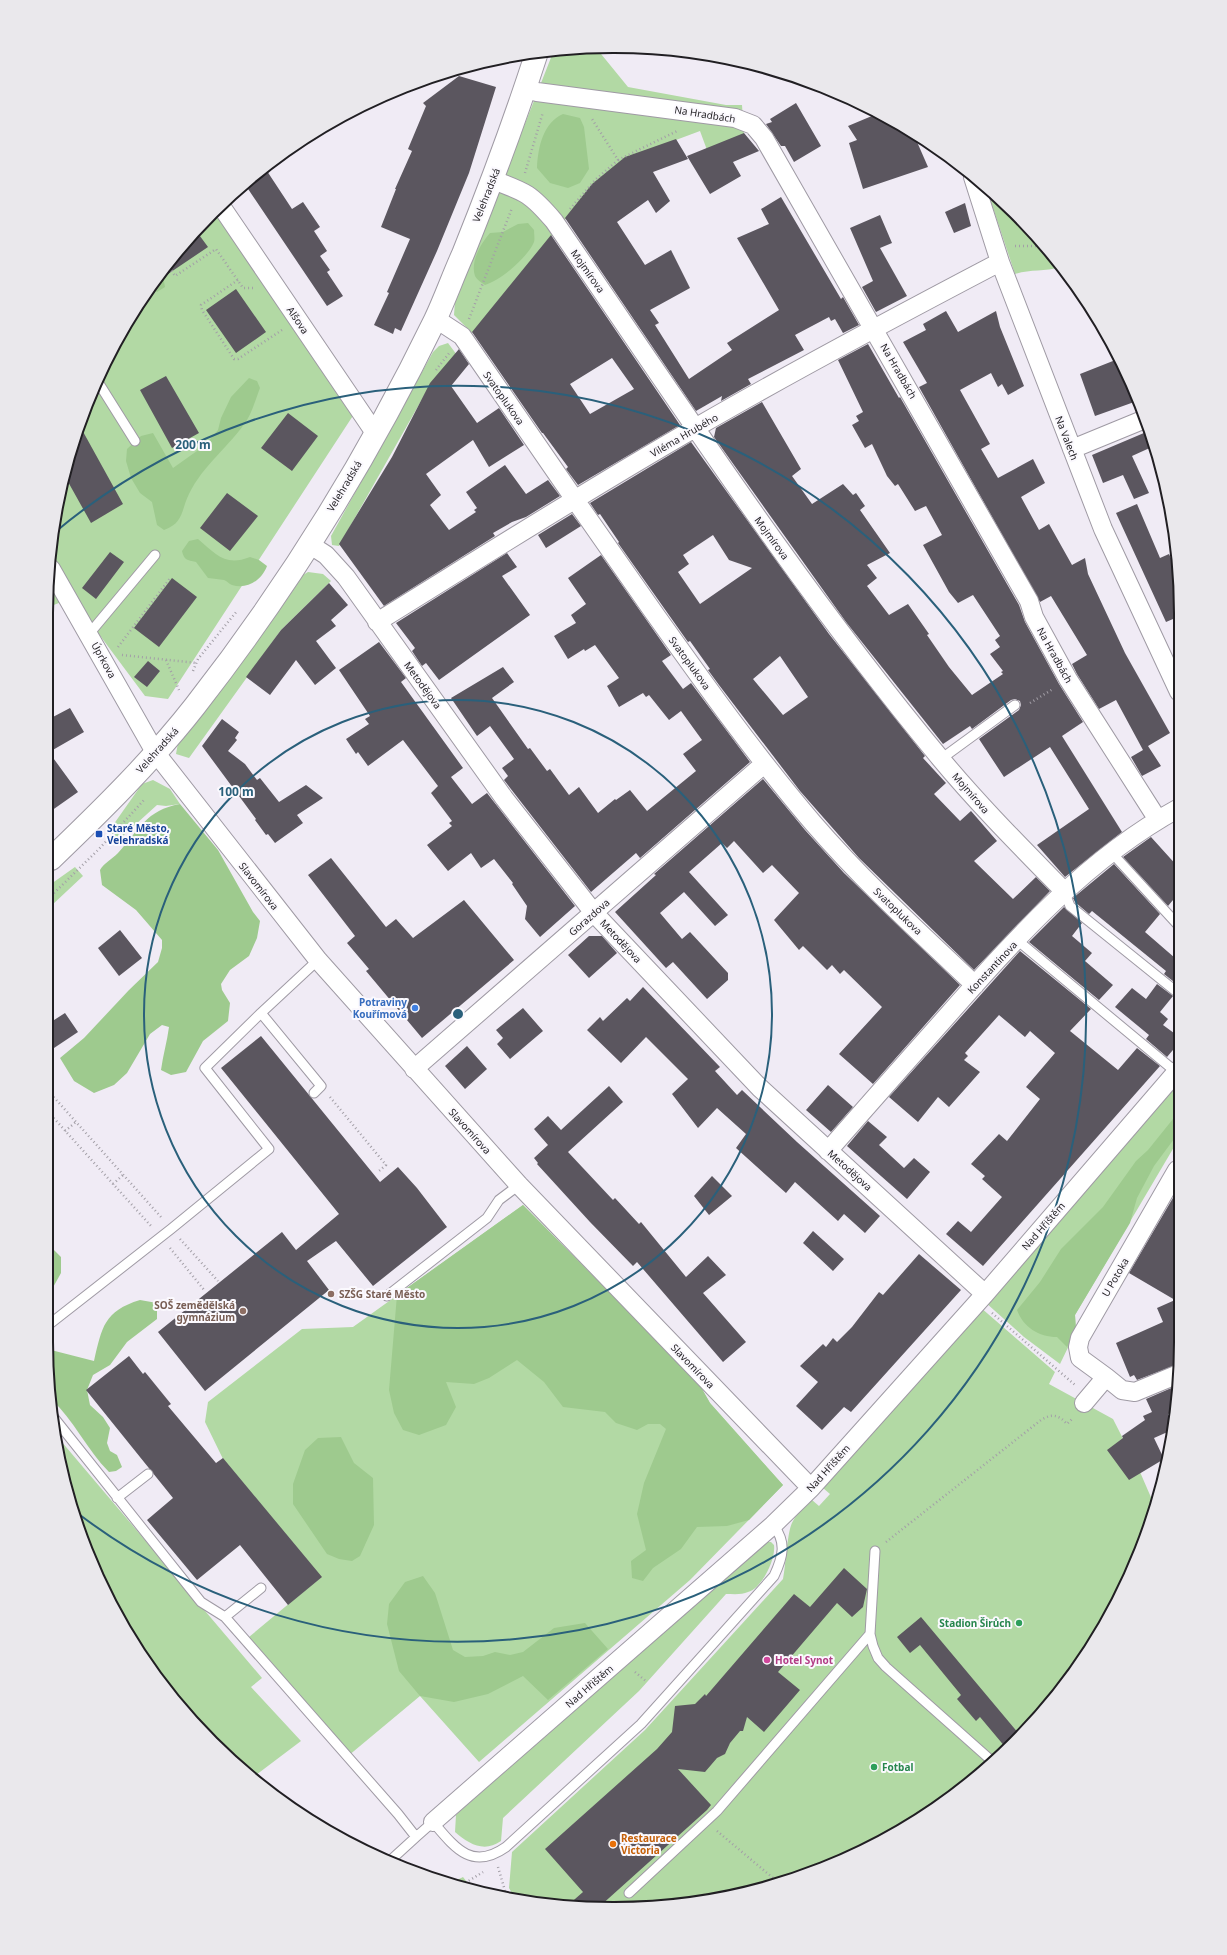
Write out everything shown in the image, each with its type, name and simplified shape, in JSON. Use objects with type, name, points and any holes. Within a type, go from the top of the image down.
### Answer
[{"type":"street","name":"Velehradská","points":[[53,857],[98,813],[155,752],[194,706],[279,590],[309,544],[376,433],[436,319],[493,180],[535,59]]},
{"type":"street","name":"Na Hradbách","points":[[525,88],[545,93],[735,118],[753,125],[764,138],[874,328],[1029,601],[1034,617],[1068,679],[1158,820]]},
{"type":"street","name":"Mojmírova","points":[[493,180],[519,189],[537,201],[554,221],[763,526],[876,679],[941,759],[1002,828],[1064,891]]},
{"type":"street","name":"Na Valech","points":[[976,186],[998,257],[1103,529],[1174,681]]},
{"type":"street","name":"Alšova","points":[[224,210],[376,433]]},
{"type":"street","name":"Viléma Hrubého","points":[[377,622],[574,499],[696,427],[998,257]]},
{"type":"street","name":"Svatoplukova","points":[[436,319],[462,336],[574,499],[700,677],[764,764],[814,824],[882,898],[975,985]]},
{"type":"street","points":[[1072,449],[1140,421]]},
{"type":"street","name":"Metodějova","points":[[309,544],[326,555],[346,577],[504,798],[594,912],[760,1088],[982,1297]]},
{"type":"street","name":"Úprkova","points":[[54,575],[155,752]]},
{"type":"street","name":"Slavomírova","points":[[155,752],[318,960],[414,1069],[519,1185],[811,1488]]},
{"type":"street","name":"Gorazdova","points":[[414,1069],[764,764]]},
{"type":"street","name":"Konstantinova","points":[[828,1151],[975,985],[1064,891],[1111,852],[1174,811]]},
{"type":"street","name":"Nad Hřištěm","points":[[433,1822],[773,1525],[811,1488],[982,1297],[1174,1074]]},
{"type":"street","name":"U Potoka","points":[[1106,1377],[1080,1358],[1078,1346],[1080,1338],[1174,1175]]},
{"type":"street","points":[[1084,1403],[1106,1377],[1122,1390],[1135,1392],[1173,1376]]},
{"type":"lane","points":[[101,387],[135,441]]},
{"type":"lane","points":[[89,634],[155,555]]},
{"type":"lane","points":[[941,759],[1015,705]]},
{"type":"lane","points":[[1111,852],[1174,920]]},
{"type":"lane","points":[[1064,891],[1070,906],[1174,990]]},
{"type":"lane","points":[[1017,940],[1174,1069]]},
{"type":"lane","points":[[53,1321],[171,1229],[269,1149],[205,1068],[318,960]]},
{"type":"lane","points":[[261,1013],[321,1086],[314,1093]]},
{"type":"lane","points":[[387,1296],[487,1218],[498,1200],[519,1185]]},
{"type":"lane","points":[[60,1425],[201,1602],[225,1617],[398,1814],[416,1837]]},
{"type":"lane","points":[[117,1498],[148,1474]]},
{"type":"lane","points":[[394,1857],[433,1822],[450,1843],[464,1853],[473,1857],[494,1855],[506,1847],[641,1724],[774,1576],[781,1561],[783,1545],[780,1533],[773,1525]]},
{"type":"lane","points":[[875,1551],[870,1634],[878,1658],[886,1667],[988,1758]]},
{"type":"lane","points":[[225,1617],[261,1588]]},
{"type":"lane","points":[[629,1893],[717,1811],[870,1634]]},
{"type":"path","points":[[591,118],[618,160]]},
{"type":"path","points":[[566,213],[595,180],[618,160],[660,138],[680,130]]},
{"type":"path","points":[[998,257],[1018,245],[1036,246]]},
{"type":"path","points":[[171,270],[175,276],[216,249],[243,288],[259,287]]},
{"type":"path","points":[[238,280],[201,305],[202,310],[234,359],[238,359],[285,328]]},
{"type":"path","points":[[118,648],[171,577]]},
{"type":"path","points":[[121,654],[197,663]]},
{"type":"path","points":[[166,660],[182,696]]},
{"type":"path","points":[[1015,705],[1023,708],[1068,679]]},
{"type":"path","points":[[321,1086],[386,1165],[379,1171]]},
{"type":"path","points":[[53,1096],[218,1281]]},
{"type":"path","points":[[53,1117],[161,1236],[205,1291]]},
{"type":"path","points":[[65,1131],[76,1122]]},
{"type":"path","points":[[113,1184],[123,1174]]},
{"type":"path","points":[[982,1297],[1057,1369]]},
{"type":"path","points":[[875,1551],[1041,1420],[1053,1415],[1062,1417],[1067,1424],[1084,1403]]},
{"type":"path","points":[[632,1669],[647,1682]]},
{"type":"path","points":[[706,1822],[774,1878]]},
{"type":"path","points":[[494,1855],[505,1891]]},
{"type":"green space","points":[[601,53],[628,87],[726,105],[742,105],[744,134],[707,150],[700,131],[625,159],[592,187],[472,333],[454,315],[455,301],[551,57]]},
{"type":"green space","points":[[563,114],[580,118],[584,127],[589,169],[580,183],[568,188],[550,183],[537,168],[540,144],[543,136],[551,123]]},
{"type":"green space","points":[[990,198],[1010,217],[1055,268],[1015,274]]},
{"type":"green space","points":[[224,210],[358,408],[168,699],[145,696],[72,598],[53,605],[54,577],[58,540],[72,468],[96,399],[128,333],[147,302],[192,244]]},
{"type":"green space","points":[[528,223],[534,230],[534,242],[520,261],[506,274],[491,283],[485,285],[478,280],[474,271],[475,259],[480,247],[490,233],[503,232],[518,224]]},
{"type":"green space","points":[[164,279],[165,287],[157,292],[155,291]]},
{"type":"green space","points":[[448,343],[457,355],[430,385],[339,546],[332,545],[331,536],[433,352],[439,346]]},
{"type":"green space","points":[[249,378],[257,381],[260,388],[247,420],[195,484],[186,500],[179,520],[164,530],[157,525],[152,502],[140,493],[131,478],[126,461],[127,449],[141,436],[153,433],[173,468],[204,446],[218,430],[221,418],[231,397]]},
{"type":"green space","points":[[198,539],[210,550],[227,560],[234,561],[250,557],[259,560],[267,566],[265,571],[262,576],[253,583],[243,586],[232,585],[224,580],[208,578],[196,562],[185,558],[182,551],[189,541]]},
{"type":"green space","points":[[308,572],[323,574],[331,581],[281,630],[189,758],[176,754],[178,743],[258,640],[303,575]]},
{"type":"green space","points":[[153,780],[170,789],[180,804],[166,806],[157,805],[114,844],[111,828],[142,784]]},
{"type":"green space","points":[[180,804],[218,850],[253,912],[260,921],[257,938],[249,956],[230,970],[221,984],[222,990],[230,1003],[228,1021],[203,1041],[186,1072],[171,1075],[161,1070],[169,1027],[162,1025],[150,1034],[127,1073],[114,1085],[94,1093],[74,1081],[60,1058],[84,1038],[129,990],[158,962],[162,948],[162,940],[136,910],[102,885],[100,870],[118,853],[144,822],[151,816],[168,807]]},
{"type":"green space","points":[[75,867],[83,876],[53,904],[53,883]]},
{"type":"green space","points":[[1174,1089],[1174,1147],[1075,1315],[1076,1331],[1060,1364],[1024,1337],[985,1302]]},
{"type":"green space","points":[[1174,1118],[1174,1139],[1154,1166],[1137,1198],[1130,1223],[1075,1315],[1076,1331],[1067,1347],[1057,1337],[1050,1337],[1032,1330],[1023,1321],[1017,1310],[1040,1282],[1061,1249],[1103,1207],[1136,1161],[1148,1150]]},
{"type":"green space","points":[[523,1205],[698,1382],[710,1403],[783,1485],[690,1580],[479,1762],[420,1696],[348,1756],[249,1637],[321,1577],[223,1459],[205,1422],[208,1402],[302,1329],[353,1327]]},
{"type":"green space","points":[[523,1205],[698,1382],[710,1403],[783,1485],[749,1520],[727,1526],[697,1527],[681,1549],[653,1568],[643,1581],[632,1578],[631,1561],[646,1550],[637,1514],[644,1483],[666,1429],[660,1424],[648,1424],[637,1430],[616,1423],[605,1412],[563,1407],[544,1382],[517,1360],[489,1378],[474,1384],[446,1382],[456,1407],[446,1425],[419,1435],[403,1430],[394,1413],[389,1390],[397,1295]]},
{"type":"green space","points":[[53,1249],[61,1257],[61,1273],[53,1287]]},
{"type":"green space","points":[[140,1300],[157,1303],[157,1319],[127,1342],[110,1365],[93,1375],[87,1390],[90,1405],[103,1417],[110,1428],[107,1443],[110,1451],[117,1455],[122,1467],[116,1471],[109,1472],[57,1405],[53,1351],[94,1361],[106,1322],[119,1309]]},
{"type":"green space","points":[[980,1307],[1055,1372],[1049,1384],[1113,1419],[1140,1472],[1151,1498],[1131,1556],[1116,1589],[1099,1622],[1080,1653],[1058,1683],[1010,1738],[955,1786],[925,1808],[894,1827],[828,1859],[759,1883],[687,1897],[650,1901],[577,1901],[511,1892],[509,1888],[512,1852],[645,1730],[783,1579],[789,1532],[795,1518],[799,1512],[812,1500],[819,1506],[830,1494],[823,1488],[849,1460],[861,1440]]},
{"type":"green space","points":[[341,1437],[354,1463],[373,1478],[374,1525],[360,1556],[352,1561],[339,1559],[327,1554],[293,1504],[293,1484],[305,1450],[318,1438]]},
{"type":"green space","points":[[63,1443],[262,1678],[251,1687],[301,1741],[257,1774],[217,1738],[169,1683],[147,1653],[128,1622],[96,1556],[72,1487]]},
{"type":"green space","points":[[767,1542],[771,1542],[774,1545],[773,1558],[767,1572],[758,1585],[746,1593],[726,1594],[639,1691],[503,1818],[501,1841],[495,1845],[483,1847],[477,1846],[455,1832],[456,1815],[460,1811]]},
{"type":"green space","points":[[423,1576],[435,1593],[453,1650],[465,1657],[483,1656],[495,1652],[510,1655],[523,1652],[554,1628],[585,1623],[608,1649],[548,1700],[523,1676],[488,1694],[454,1702],[420,1696],[399,1671],[387,1624],[389,1604],[405,1582]]},
{"type":"green space","points":[[463,1877],[468,1883],[458,1880]]},
{"type":"building","points":[[459,76],[496,87],[469,173],[437,251],[401,331],[395,328],[393,334],[374,325],[389,293],[387,292],[410,239],[381,227],[395,189],[412,151],[408,149],[426,106],[423,103]]},
{"type":"building","points":[[796,103],[821,146],[794,162],[785,146],[781,146],[766,124],[772,122],[770,119]]},
{"type":"building","points":[[871,116],[917,142],[928,167],[863,189],[849,143],[857,140],[848,126]]},
{"type":"building","points":[[744,133],[759,151],[733,162],[741,176],[710,194],[687,156]]},
{"type":"building","points":[[676,139],[688,159],[653,172],[670,201],[656,213],[648,200],[617,222],[645,265],[671,250],[690,288],[650,310],[659,323],[655,325],[689,379],[732,350],[727,343],[779,310],[737,238],[769,224],[761,209],[781,197],[841,299],[843,297],[859,325],[843,333],[835,319],[831,321],[829,317],[795,335],[804,350],[748,379],[751,384],[721,401],[722,396],[696,411],[565,218],[592,184],[625,157]]},
{"type":"building","points":[[268,172],[292,209],[303,202],[320,227],[314,231],[327,251],[320,256],[330,270],[327,272],[343,296],[327,306],[248,189]]},
{"type":"building","points":[[965,203],[971,226],[954,233],[945,212]]},
{"type":"building","points":[[880,215],[892,243],[880,248],[907,296],[876,312],[862,287],[873,281],[850,228]]},
{"type":"building","points":[[551,235],[680,425],[578,485],[566,469],[568,467],[542,433],[472,332]],"holes":[[[612,358],[634,389],[590,414],[570,384]]]},
{"type":"building","points":[[200,236],[208,247],[167,275]]},
{"type":"building","points":[[236,289],[266,332],[236,353],[206,310]]},
{"type":"building","points":[[946,311],[958,332],[996,311],[1000,327],[1024,386],[1008,395],[1002,384],[998,387],[991,373],[960,390],[990,444],[981,449],[998,478],[1033,459],[1045,483],[1021,497],[1039,530],[1049,524],[1072,565],[1085,558],[1088,574],[1125,653],[1170,733],[1148,746],[1161,766],[1142,776],[1131,757],[1143,750],[1116,700],[1099,709],[1072,664],[1087,655],[1051,596],[1040,602],[919,387],[927,383],[903,342],[926,330],[923,324]]},
{"type":"building","points":[[868,344],[1019,605],[1025,622],[1059,684],[1083,722],[1062,736],[1122,832],[1065,877],[1037,845],[1089,809],[1050,747],[1004,777],[979,739],[1019,710],[1021,705],[1020,701],[1015,699],[1011,700],[972,729],[970,726],[943,744],[846,622],[714,437],[716,428],[762,402],[801,469],[792,476],[812,504],[843,484],[853,495],[856,493],[865,506],[860,510],[890,553],[867,565],[877,578],[867,586],[889,615],[908,604],[929,634],[927,635],[949,667],[972,695],[1003,674],[1001,672],[1003,671],[990,654],[1000,647],[995,640],[1000,636],[973,595],[958,603],[949,592],[923,545],[942,535],[926,506],[915,511],[898,484],[895,486],[887,476],[872,444],[865,448],[852,425],[859,421],[856,416],[863,412],[838,360]]},
{"type":"building","points":[[459,349],[469,364],[451,386],[477,423],[499,408],[524,445],[489,467],[473,440],[426,474],[441,495],[430,505],[449,530],[476,512],[474,510],[477,508],[466,492],[505,465],[526,494],[548,480],[560,496],[526,517],[512,522],[493,533],[495,536],[384,606],[339,544],[392,457],[430,383]]},
{"type":"building","points":[[1113,361],[1132,403],[1095,416],[1080,374]]},
{"type":"building","points":[[166,376],[199,433],[172,448],[140,390]]},
{"type":"building","points":[[288,413],[318,436],[292,471],[261,448]]},
{"type":"building","points":[[83,432],[123,504],[91,523],[69,483]]},
{"type":"building","points":[[1144,433],[1149,448],[1132,456],[1149,493],[1134,499],[1123,475],[1103,483],[1092,455]]},
{"type":"building","points":[[691,442],[829,634],[925,756],[923,758],[946,783],[934,794],[960,821],[971,811],[997,841],[974,861],[1013,899],[1036,877],[1050,891],[974,970],[859,858],[800,791],[708,670],[710,669],[690,641],[688,642],[618,543],[619,542],[600,514],[598,515],[590,503]],"holes":[[[713,535],[729,560],[752,568],[700,604],[678,572],[689,564],[683,555]],[[780,656],[808,697],[783,715],[753,679]]]},
{"type":"building","points":[[227,493],[258,516],[230,551],[200,528]]},
{"type":"building","points":[[1137,504],[1160,558],[1169,554],[1171,558],[1173,577],[1174,619],[1166,622],[1116,513]]},
{"type":"building","points":[[572,514],[581,526],[546,548],[538,535]]},
{"type":"building","points":[[110,552],[124,562],[96,599],[82,588]]},
{"type":"building","points":[[507,553],[517,567],[502,576],[530,615],[439,680],[426,663],[422,666],[412,651],[415,648],[396,623]]},
{"type":"building","points":[[601,555],[671,655],[662,661],[683,689],[691,683],[750,762],[640,858],[636,853],[591,892],[504,780],[508,776],[502,768],[514,759],[490,726],[477,736],[451,698],[503,667],[514,682],[492,698],[528,749],[530,748],[547,771],[550,769],[569,795],[579,787],[598,813],[615,799],[616,800],[630,790],[647,811],[696,771],[683,754],[702,740],[681,711],[669,720],[649,695],[646,697],[643,693],[619,707],[607,686],[619,678],[595,645],[585,651],[584,649],[568,659],[554,636],[576,623],[571,615],[586,604],[568,578]]},
{"type":"building","points":[[172,578],[197,597],[159,647],[134,628]]},
{"type":"building","points":[[329,583],[348,605],[331,620],[336,626],[316,641],[336,668],[315,685],[296,660],[270,695],[246,677],[281,630]]},
{"type":"building","points":[[379,642],[406,678],[401,682],[463,768],[451,777],[472,804],[487,793],[575,906],[540,937],[525,919],[527,906],[512,884],[513,883],[494,859],[481,868],[471,853],[448,871],[427,845],[452,826],[449,823],[452,821],[431,793],[438,786],[403,740],[368,766],[358,752],[356,754],[346,739],[369,724],[365,719],[370,716],[339,670]]},
{"type":"building","points":[[148,661],[160,671],[147,687],[134,677]]},
{"type":"building","points":[[70,708],[84,732],[53,750],[53,717]]},
{"type":"building","points":[[222,719],[239,732],[235,738],[237,740],[228,751],[245,764],[257,780],[260,778],[279,802],[306,785],[323,798],[297,815],[303,823],[275,843],[268,834],[266,835],[255,820],[256,819],[202,746]]},
{"type":"building","points":[[53,758],[78,792],[53,810]]},
{"type":"building","points":[[763,779],[805,830],[844,873],[960,985],[873,1084],[839,1054],[882,1007],[844,970],[840,974],[832,965],[827,970],[803,946],[799,950],[774,920],[799,893],[772,865],[763,873],[734,841],[727,848],[722,843],[689,872],[728,915],[715,926],[684,892],[660,913],[682,939],[690,932],[728,973],[728,980],[707,999],[673,962],[666,968],[615,912],[656,875],[654,874]]},
{"type":"building","points":[[1151,837],[1174,862],[1174,899],[1168,906],[1123,857]]},
{"type":"building","points":[[331,858],[386,927],[396,919],[413,938],[464,900],[514,960],[422,1038],[366,971],[369,969],[347,943],[355,936],[308,875]]},
{"type":"building","points":[[1114,864],[1160,914],[1145,932],[1174,957],[1174,982],[1164,974],[1166,971],[1092,911],[1089,914],[1075,902],[1073,898]]},
{"type":"building","points":[[1064,907],[1082,923],[1072,936],[1092,953],[1085,961],[1113,985],[1099,1000],[1029,942]]},
{"type":"building","points":[[120,930],[142,958],[119,976],[98,948]]},
{"type":"building","points":[[589,936],[602,936],[617,953],[589,978],[568,955]]},
{"type":"building","points":[[1020,951],[1091,1009],[1070,1031],[1118,1070],[1137,1048],[1160,1066],[983,1266],[946,1234],[958,1221],[971,1232],[1002,1197],[982,1179],[985,1176],[971,1164],[999,1134],[1007,1141],[1040,1099],[1026,1087],[1055,1053],[1030,1031],[1025,1037],[999,1015],[965,1053],[968,1056],[964,1060],[980,1072],[949,1107],[938,1097],[918,1122],[889,1097]]},
{"type":"building","points":[[1157,984],[1173,996],[1160,1012],[1168,1019],[1163,1025],[1174,1033],[1174,1049],[1167,1057],[1146,1039],[1149,1035],[1115,1007],[1132,988],[1146,999]]},
{"type":"building","points":[[643,987],[720,1067],[715,1071],[737,1095],[742,1090],[797,1142],[880,1216],[865,1233],[844,1214],[838,1221],[795,1182],[786,1193],[736,1148],[746,1134],[717,1108],[698,1128],[672,1094],[688,1079],[646,1037],[621,1063],[587,1030],[600,1017],[603,1021],[627,998],[630,1001]]},
{"type":"building","points":[[523,1008],[543,1031],[510,1059],[497,1044],[503,1038],[496,1030]]},
{"type":"building","points":[[65,1013],[78,1032],[53,1049],[53,1021]]},
{"type":"building","points":[[261,1036],[380,1182],[398,1167],[417,1188],[447,1227],[373,1286],[336,1241],[307,1261],[329,1290],[205,1391],[158,1332],[282,1232],[296,1250],[339,1214],[221,1068]]},
{"type":"building","points":[[467,1046],[487,1069],[465,1089],[445,1066]]},
{"type":"building","points":[[828,1085],[853,1107],[831,1132],[806,1110]]},
{"type":"building","points":[[609,1086],[623,1102],[568,1152],[613,1200],[615,1198],[639,1224],[641,1222],[686,1277],[708,1256],[726,1275],[703,1293],[746,1342],[723,1362],[637,1262],[633,1266],[590,1222],[537,1164],[538,1163],[534,1158],[548,1145],[534,1129],[548,1116],[561,1130]]},
{"type":"building","points":[[868,1121],[887,1137],[879,1145],[904,1168],[914,1158],[930,1172],[907,1199],[847,1146]]},
{"type":"building","points":[[712,1176],[732,1196],[709,1215],[694,1196]]},
{"type":"building","points":[[1174,1196],[1174,1299],[1129,1273]]},
{"type":"building","points":[[813,1231],[844,1259],[833,1271],[803,1243]]},
{"type":"building","points":[[919,1254],[961,1290],[851,1412],[844,1407],[822,1430],[796,1406],[818,1382],[800,1366],[823,1344],[826,1347],[833,1338],[837,1342],[852,1327],[879,1292],[883,1295]]},
{"type":"building","points":[[1174,1300],[1173,1366],[1137,1380],[1134,1375],[1130,1377],[1116,1343],[1163,1322],[1157,1308]]},
{"type":"building","points":[[129,1356],[143,1374],[145,1372],[171,1404],[168,1406],[216,1463],[223,1458],[322,1577],[288,1605],[240,1545],[197,1580],[147,1520],[173,1498],[86,1390]]},
{"type":"building","points":[[1172,1388],[1166,1433],[1154,1438],[1162,1455],[1161,1461],[1129,1480],[1107,1450],[1123,1438],[1122,1436],[1145,1420],[1143,1416],[1152,1412],[1146,1399]]},
{"type":"building","points":[[844,1568],[867,1589],[863,1607],[852,1617],[837,1603],[778,1672],[800,1690],[764,1732],[747,1717],[743,1731],[740,1731],[730,1743],[725,1754],[717,1758],[705,1772],[678,1769],[711,1805],[707,1810],[605,1902],[573,1901],[583,1892],[545,1849],[657,1749],[672,1732],[675,1706],[695,1704],[705,1694],[706,1696],[794,1594],[810,1607]]},
{"type":"building","points":[[921,1617],[1016,1731],[1003,1744],[980,1717],[976,1721],[957,1699],[961,1695],[920,1645],[910,1653],[897,1637]]},
{"type":"place","name":"Staré Město, Velehradská","points":[[99,834]]},
{"type":"place","name":"Potraviny Kouřímová","points":[[415,1008]]},
{"type":"place","name":"SZŠG Staré Město","points":[[331,1294]]},
{"type":"place","name":"SOŠ zemědělská gymnázium","points":[[243,1311]]},
{"type":"place","name":"Stadion Širůch","points":[[1019,1623]]},
{"type":"place","name":"Hotel Synot","points":[[767,1660]]},
{"type":"place","name":"Fotbal","points":[[874,1767]]},
{"type":"place","name":"Restaurace Victoria","points":[[613,1844]]}]
